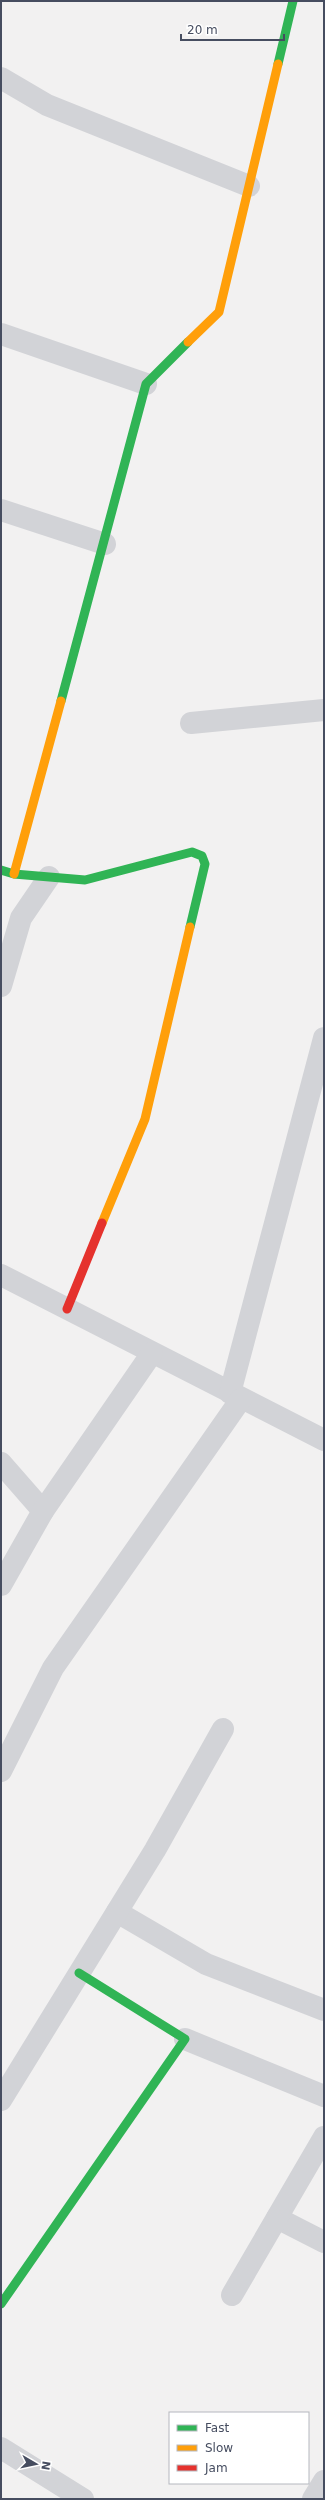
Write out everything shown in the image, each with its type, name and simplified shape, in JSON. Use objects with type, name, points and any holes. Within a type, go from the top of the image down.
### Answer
[{"type":"street","points":[[14,874],[105,544],[146,384],[219,312],[294,1]]},
{"type":"street","points":[[1,78],[47,106],[249,186]]},
{"type":"street","points":[[1,334],[146,384]]},
{"type":"street","points":[[1,510],[105,544]]},
{"type":"street","points":[[191,723],[324,710]]},
{"type":"street","points":[[1,870],[14,874],[84,880],[192,852],[202,856],[206,864],[145,1119],[67,1309]]},
{"type":"street","points":[[1,986],[21,918],[49,878]]},
{"type":"street","points":[[1,1771],[53,1668],[235,1396],[324,1038]]},
{"type":"street","points":[[1,1275],[235,1396],[324,1440]]},
{"type":"street","points":[[1,1586],[43,1511],[152,1353]]},
{"type":"street","points":[[1,1463],[43,1511]]},
{"type":"street","points":[[1,2100],[155,1850],[223,1729]]},
{"type":"street","points":[[117,1912],[206,1964],[324,2010]]},
{"type":"street","points":[[79,1973],[185,2039],[324,2096]]},
{"type":"street","points":[[1,2304],[185,2039]]},
{"type":"street","points":[[232,2295],[324,2137]]},
{"type":"street","points":[[278,2218],[324,2242]]},
{"type":"street","points":[[1,2448],[83,2499]]},
{"type":"street","points":[[313,2499],[324,2481]]},
{"type":"traffic: fast","points":[[278,64],[293,1]]},
{"type":"traffic: fast","points":[[61,701],[146,384],[188,342]]},
{"type":"traffic: fast","points":[[1,870],[14,874],[85,880],[192,852],[202,856],[205,864],[190,927]]},
{"type":"traffic: fast","points":[[1,2304],[185,2039],[79,1973]]},
{"type":"traffic: slow","points":[[188,342],[219,312],[278,64]]},
{"type":"traffic: slow","points":[[14,874],[61,701]]},
{"type":"traffic: slow","points":[[102,1223],[145,1119],[190,927]]},
{"type":"traffic: jam","points":[[67,1309],[102,1223]]}]
